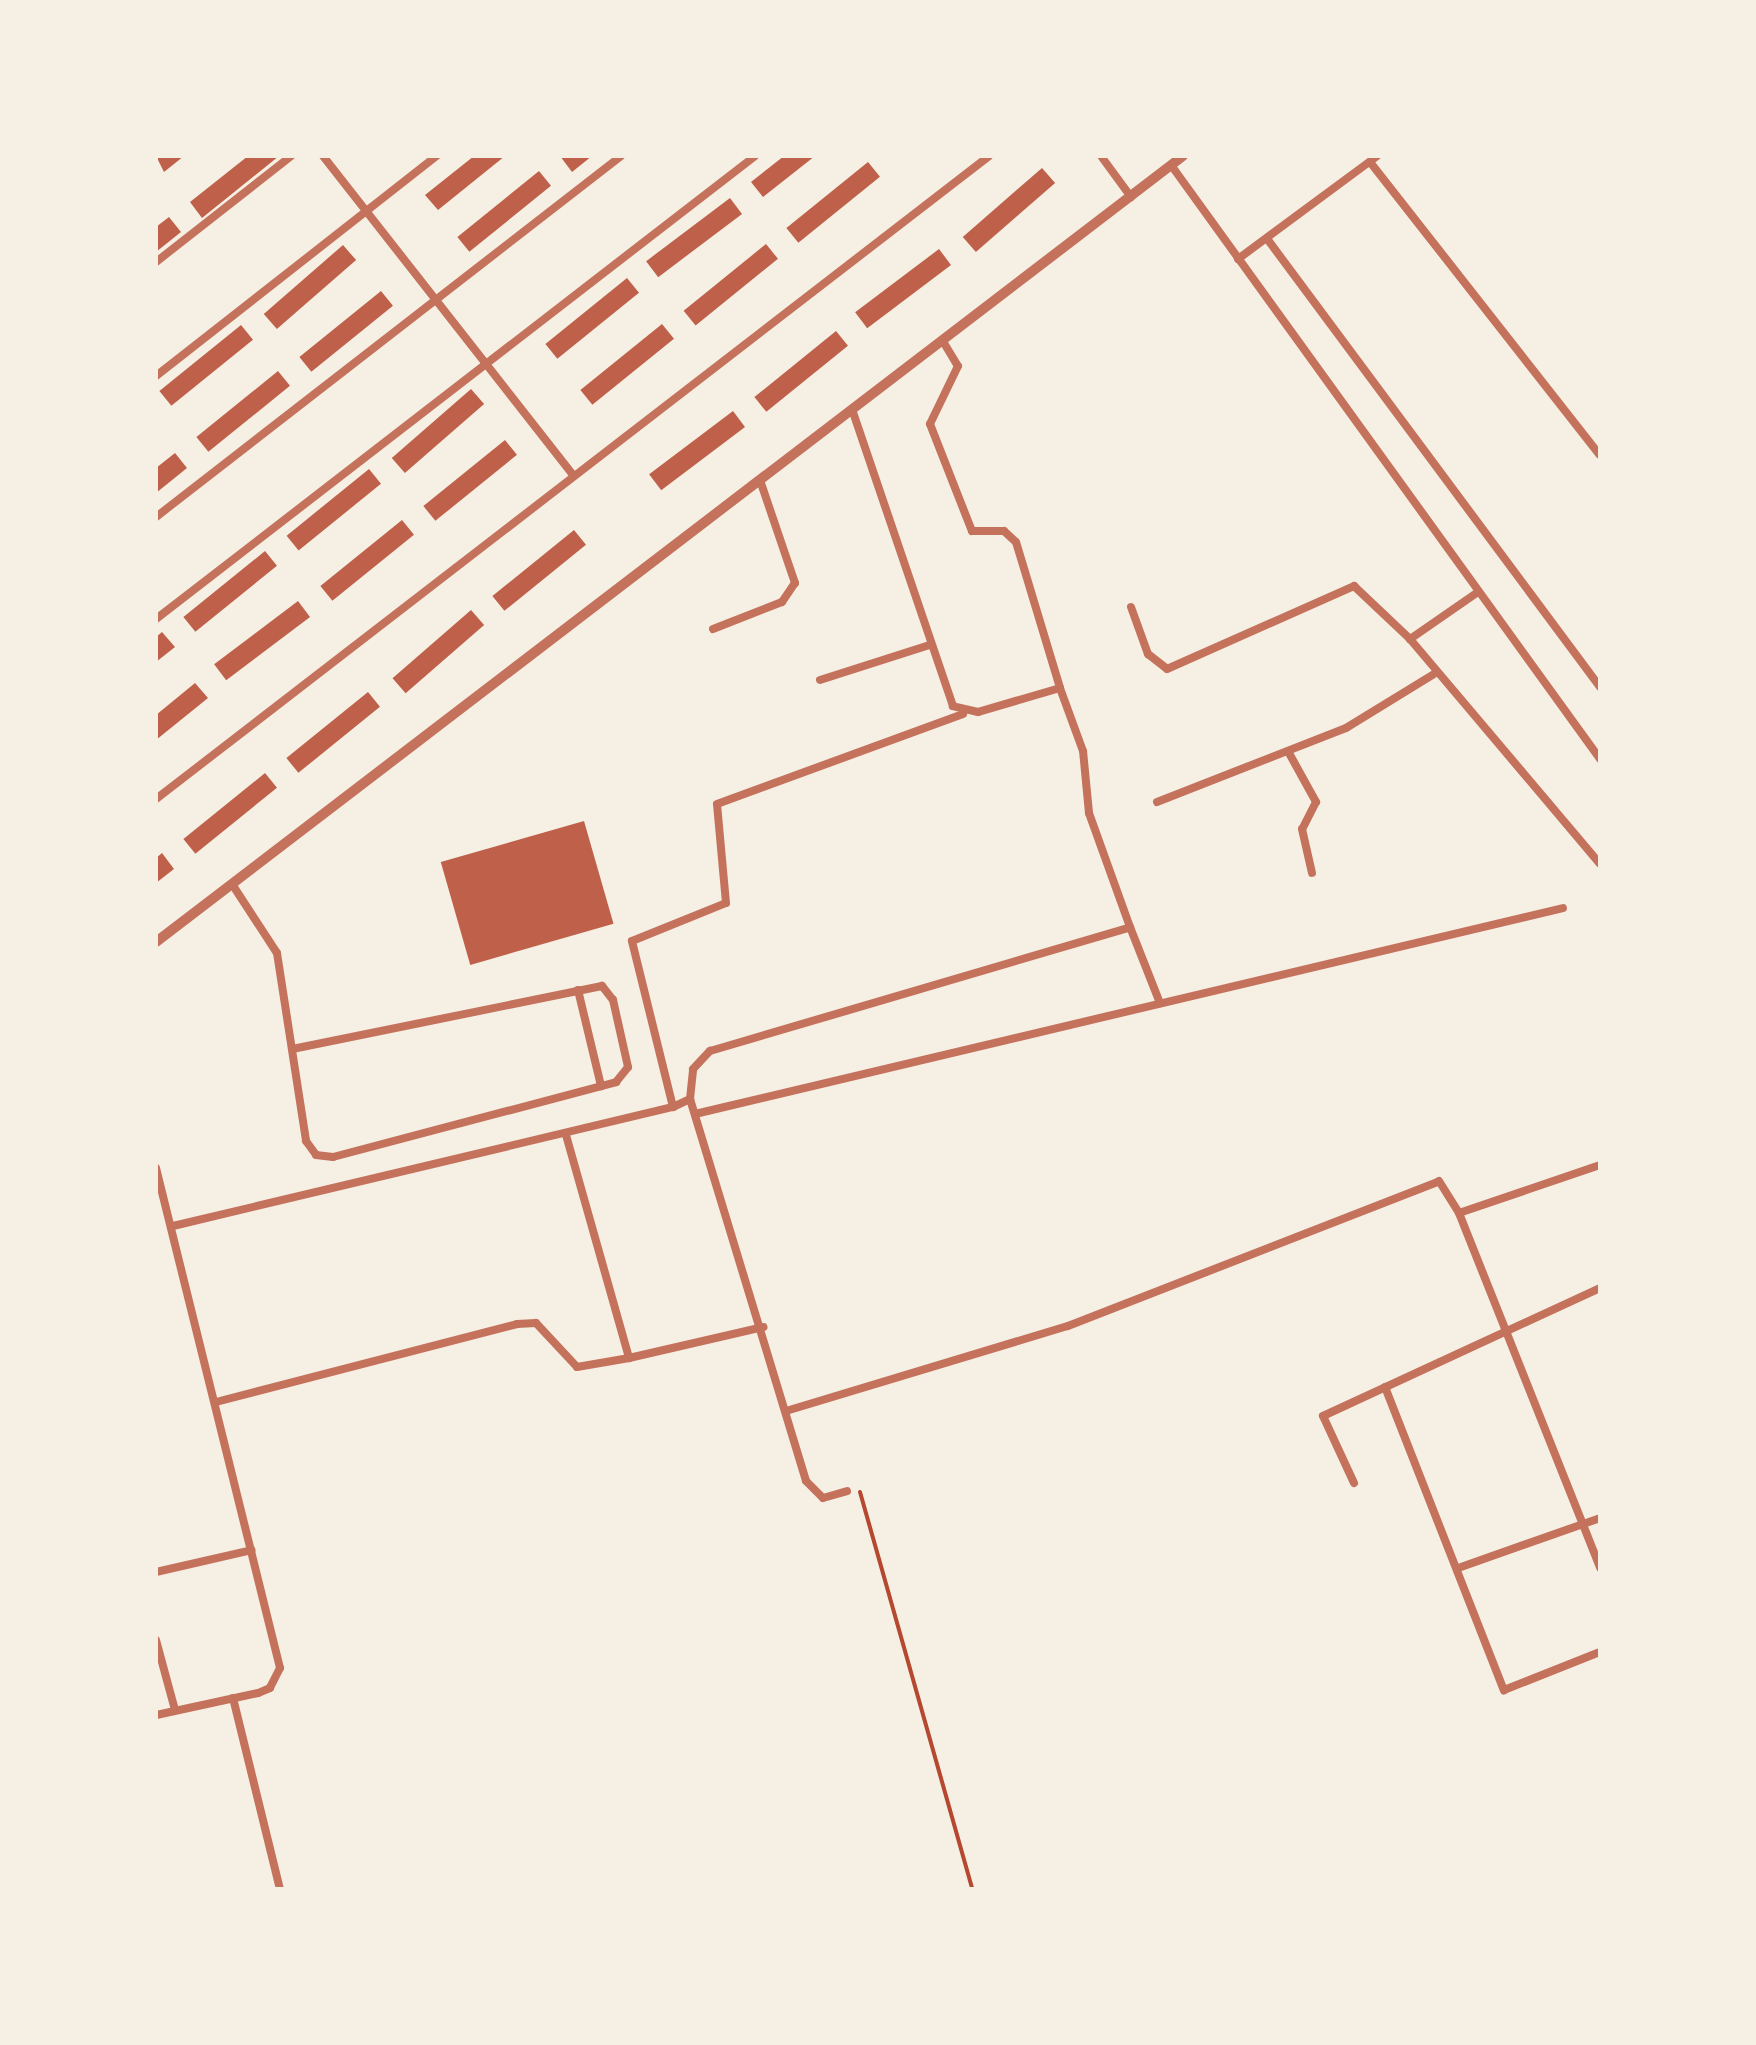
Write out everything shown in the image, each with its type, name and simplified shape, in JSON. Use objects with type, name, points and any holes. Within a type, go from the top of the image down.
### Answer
[{"type":"street","points":[[156,262],[291,156]]},
{"type":"street","points":[[323,156],[572,474]]},
{"type":"street","points":[[156,376],[437,156]]},
{"type":"street","points":[[156,517],[621,156]]},
{"type":"street","points":[[156,619],[755,156]]},
{"type":"street","points":[[156,799],[572,474],[989,156]]},
{"type":"street","points":[[1101,156],[1131,197]]},
{"type":"street","points":[[156,942],[853,413],[1183,156]]},
{"type":"street","points":[[1238,259],[1268,240],[1373,159],[1600,455]]},
{"type":"street","points":[[1171,165],[1600,759]]},
{"type":"street","points":[[1268,240],[1596,674],[1600,687]]},
{"type":"street","points":[[944,343],[958,366],[930,424],[972,531],[1004,531],[1016,542],[1060,688],[1083,751],[1089,813],[1160,1003]]},
{"type":"street","points":[[853,413],[946,694],[963,714]]},
{"type":"street","points":[[713,629],[782,602],[795,583],[761,483]]},
{"type":"street","points":[[1131,607],[1148,654],[1167,669],[1354,586],[1410,639],[1434,674],[1600,864]]},
{"type":"street","points":[[1410,639],[1478,592]]},
{"type":"street","points":[[820,680],[930,645]]},
{"type":"street","points":[[1157,802],[1289,753],[1367,717],[1434,674]]},
{"type":"street","points":[[673,1107],[632,941],[726,903],[717,804],[963,714],[1060,688]]},
{"type":"street","points":[[1289,753],[1316,802],[1302,829],[1312,873]]},
{"type":"street","points":[[232,884],[277,953],[306,1141],[316,1155],[333,1157],[601,1086],[626,1075],[628,1067],[613,1000],[602,986],[292,1049]]},
{"type":"street","points":[[695,1114],[1563,908]]},
{"type":"street","points":[[847,1491],[812,1494],[763,1327],[690,1099],[693,1069],[710,1051],[1130,927]]},
{"type":"street","points":[[578,990],[601,1086]]},
{"type":"street","points":[[173,1226],[566,1135],[673,1107],[690,1099]]},
{"type":"street","points":[[566,1135],[629,1358]]},
{"type":"street","points":[[1459,1213],[1600,1165]]},
{"type":"street","points":[[156,1168],[173,1226],[280,1668],[270,1688],[156,1715]]},
{"type":"street","points":[[786,1411],[1068,1326],[1430,1181],[1446,1188],[1459,1213],[1600,1568]]},
{"type":"street","points":[[1354,1483],[1323,1416],[1600,1288]]},
{"type":"street","points":[[216,1402],[517,1324],[536,1323],[577,1367],[763,1327]]},
{"type":"street","points":[[1385,1387],[1461,1567],[1504,1690],[1600,1652]]},
{"type":"street","points":[[1461,1567],[1600,1518]]},
{"type":"street","points":[[156,1572],[252,1550]]},
{"type":"street","points":[[156,1640],[175,1710]]},
{"type":"street","points":[[233,1698],[280,1889]]},
{"type":"path","points":[[847,1491],[868,1501],[972,1889]]},
{"type":"building","points":[[156,156],[184,156],[164,172]]},
{"type":"building","points":[[248,156],[279,156],[202,218],[190,202]]},
{"type":"building","points":[[474,156],[505,156],[438,210],[425,195]]},
{"type":"building","points":[[560,156],[592,156],[572,172]]},
{"type":"building","points":[[784,156],[815,156],[763,197],[751,182]]},
{"type":"building","points":[[868,162],[880,177],[798,243],[786,228]]},
{"type":"building","points":[[1042,168],[1055,183],[976,252],[963,237]]},
{"type":"building","points":[[539,171],[551,186],[469,252],[457,237]]},
{"type":"building","points":[[730,198],[742,214],[658,277],[646,261]]},
{"type":"building","points":[[169,217],[181,232],[156,252],[156,227]]},
{"type":"building","points":[[766,244],[778,259],[696,325],[684,311]]},
{"type":"building","points":[[343,245],[356,260],[277,329],[264,314]]},
{"type":"building","points":[[939,249],[951,265],[867,328],[855,312]]},
{"type":"building","points":[[627,278],[639,293],[557,359],[545,344]]},
{"type":"building","points":[[381,291],[393,306],[311,372],[299,357]]},
{"type":"building","points":[[662,324],[674,339],[592,405],[580,390]]},
{"type":"building","points":[[241,325],[253,340],[171,406],[159,391]]},
{"type":"building","points":[[836,331],[848,346],[766,412],[754,397]]},
{"type":"building","points":[[278,371],[290,386],[208,452],[196,437]]},
{"type":"building","points":[[471,389],[484,404],[405,473],[392,458]]},
{"type":"building","points":[[733,411],[745,427],[661,490],[649,474]]},
{"type":"building","points":[[505,440],[517,455],[435,521],[423,506]]},
{"type":"building","points":[[175,453],[187,468],[156,493],[156,468]]},
{"type":"building","points":[[369,469],[381,484],[299,550],[287,536]]},
{"type":"building","points":[[402,520],[414,535],[332,601],[320,586]]},
{"type":"building","points":[[574,530],[586,545],[504,611],[492,596]]},
{"type":"building","points":[[265,551],[277,566],[195,632],[183,617]]},
{"type":"building","points":[[298,601],[310,617],[226,680],[214,664]]},
{"type":"building","points":[[471,610],[484,625],[406,693],[393,678]]},
{"type":"building","points":[[162,632],[175,647],[156,662],[156,637]]},
{"type":"building","points":[[195,683],[208,698],[156,740],[156,715]]},
{"type":"building","points":[[368,692],[380,707],[298,773],[286,758]]},
{"type":"building","points":[[265,773],[277,788],[195,854],[183,839]]},
{"type":"building","points":[[584,821],[613,924],[470,965],[441,862]]},
{"type":"building","points":[[162,853],[174,869],[156,883],[156,858]]}]
